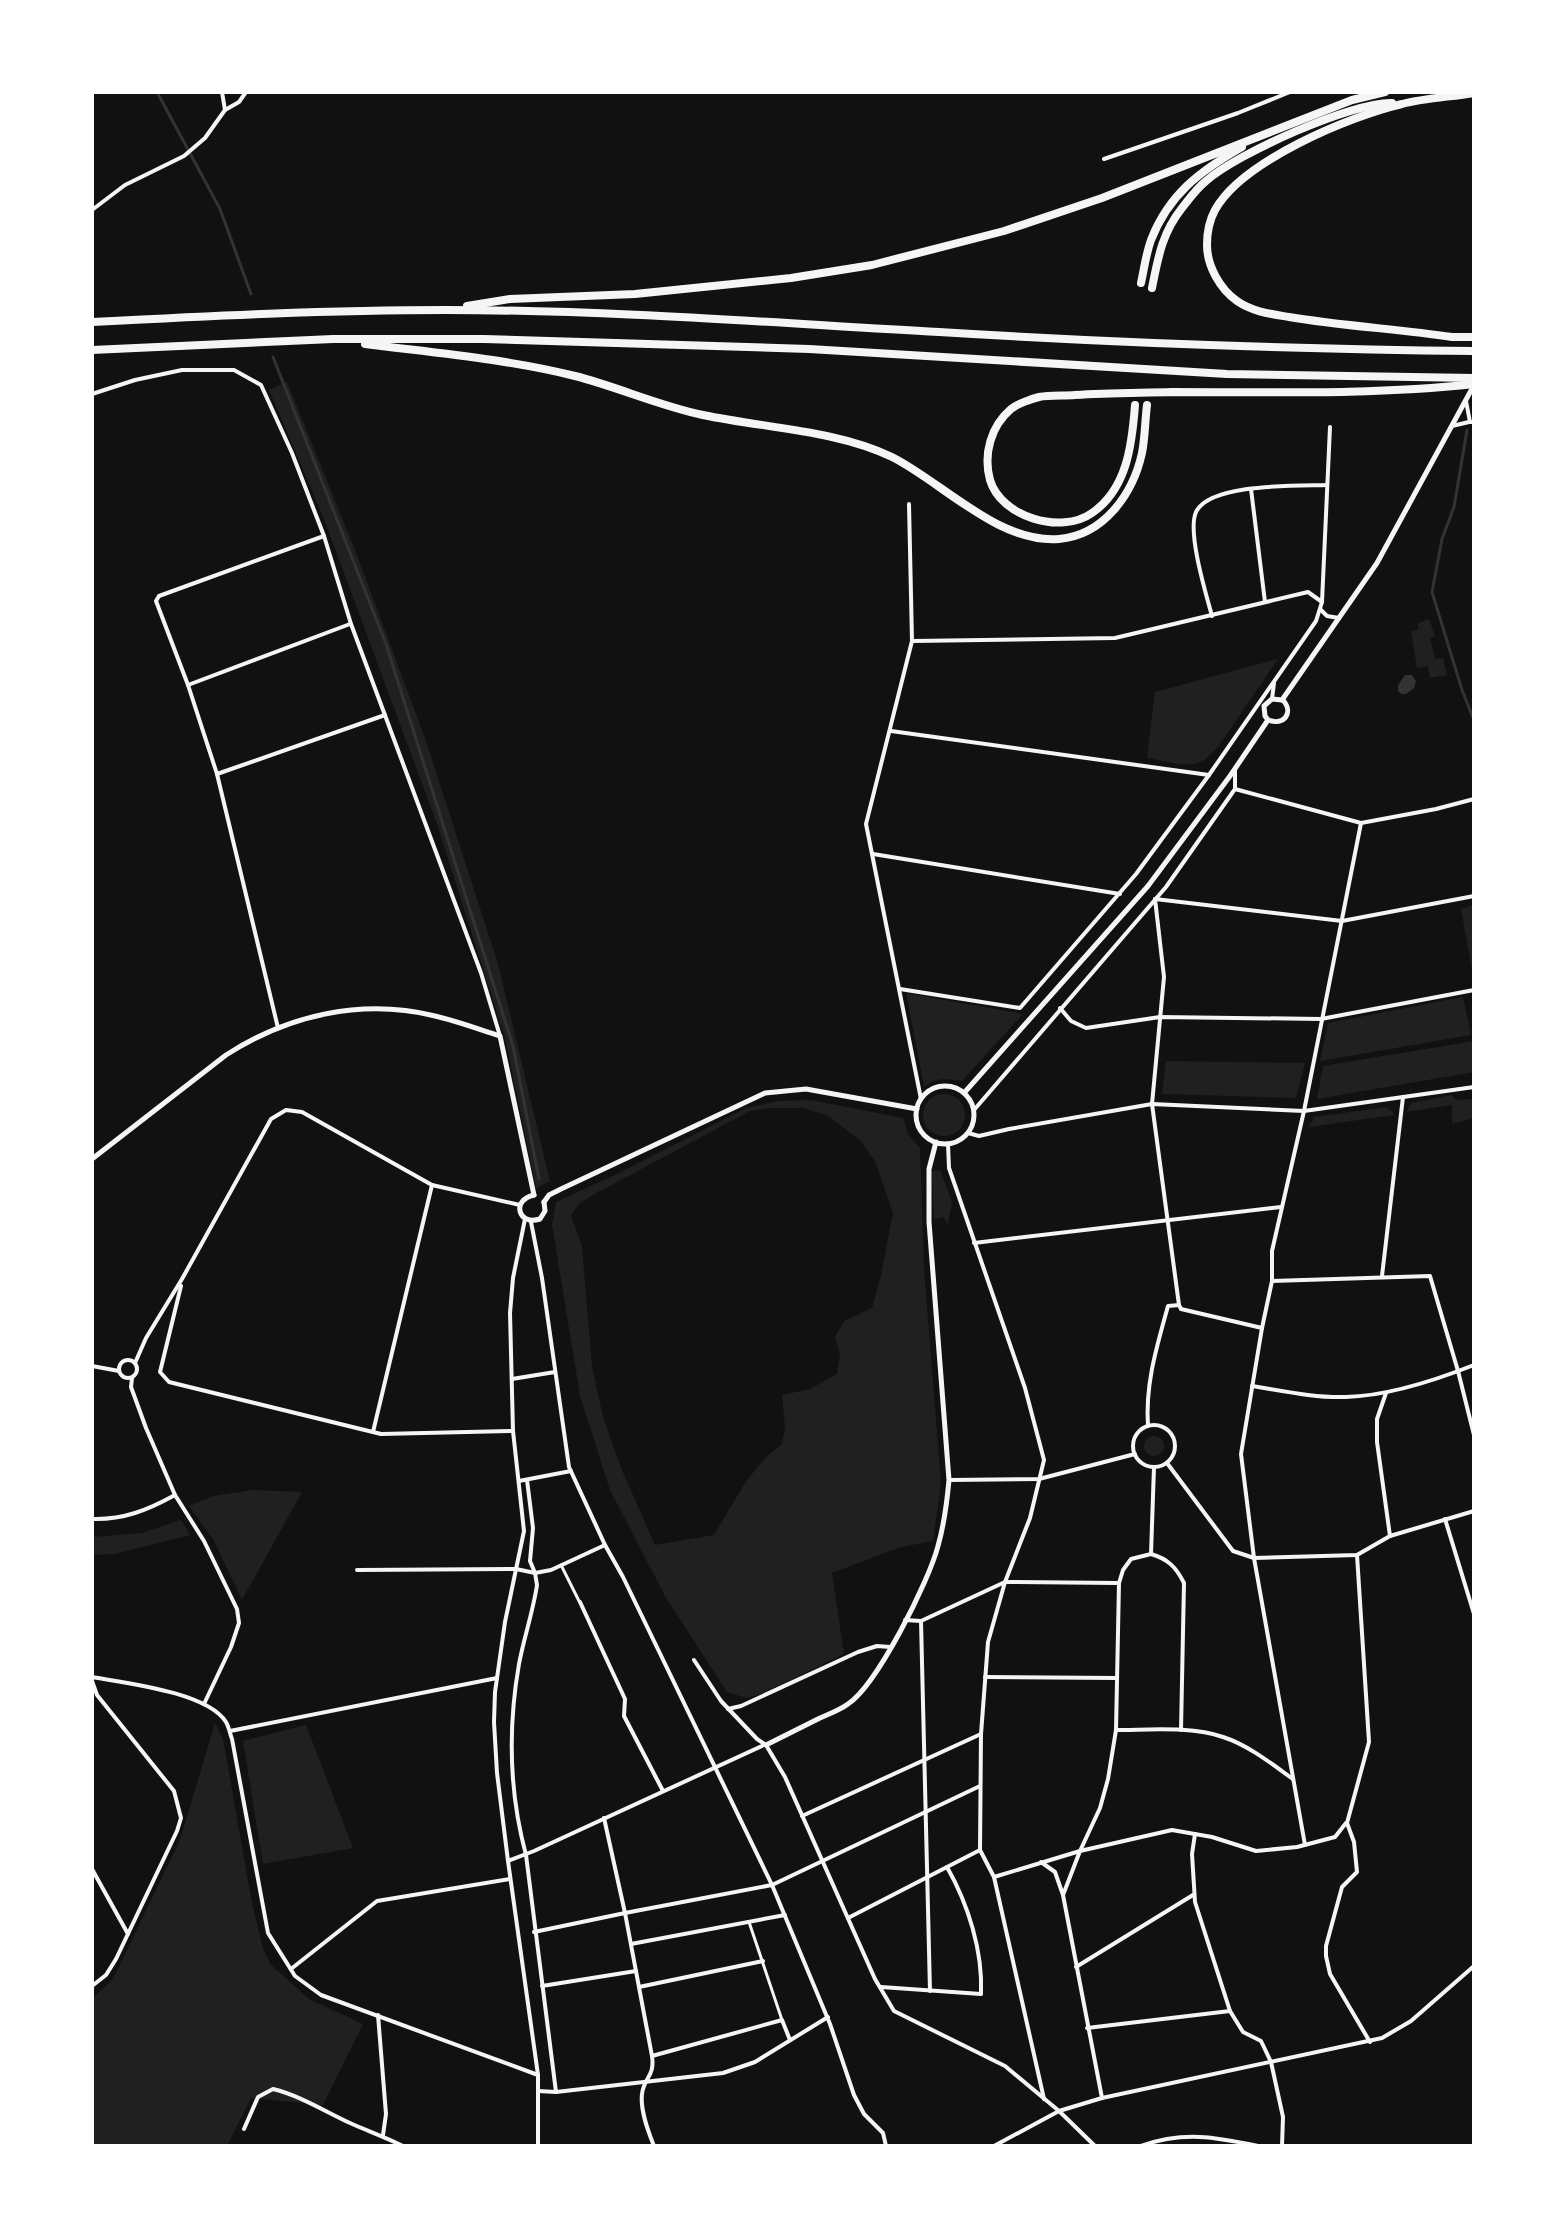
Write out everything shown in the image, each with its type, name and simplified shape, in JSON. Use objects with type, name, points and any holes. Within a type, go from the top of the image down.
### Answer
[{"type":"highway","points":[[447,310],[510,299],[635,294],[791,278],[872,265],[1004,231],[1102,198],[1352,100],[1385,92]]},
{"type":"highway","points":[[1474,93],[1401,104],[1321,132],[1290,148],[1226,194],[1209,224],[1207,248],[1212,270],[1221,286],[1237,301],[1259,312],[1452,337],[1474,337]]},
{"type":"highway","points":[[1152,288],[1161,244],[1179,211],[1207,180],[1262,146],[1316,123],[1379,103],[1401,104]]},
{"type":"highway","points":[[1141,283],[1151,241],[1168,206],[1197,175],[1260,136]]},
{"type":"highway","points":[[92,322],[447,310],[621,314],[1217,345],[1474,351]]},
{"type":"highway","points":[[92,350],[333,339],[484,339],[793,348],[1227,374],[1474,382]]},
{"type":"highway","points":[[333,339],[475,356],[573,376],[700,415],[845,440],[892,457],[958,501],[1013,531],[1036,538],[1059,539],[1075,535],[1097,525],[1115,510],[1131,486],[1142,453],[1147,405]]},
{"type":"highway","points":[[1135,405],[1133,433],[1121,481],[1106,502],[1089,515],[1073,522],[1057,524],[1027,517],[1000,497],[990,482],[988,446],[994,429],[1013,407],[1039,397],[1132,392],[1424,390],[1474,382]]},
{"type":"street","points":[[222,92],[225,110]]},
{"type":"street","points":[[92,210],[125,185],[184,156],[205,138],[225,110],[239,102],[246,92]]},
{"type":"street","points":[[1104,159],[1290,92]]},
{"type":"street","points":[[92,394],[135,380],[182,370],[234,370],[261,385],[292,453],[324,536],[351,624],[481,973],[500,1036],[534,1195],[544,1202]]},
{"type":"street","points":[[1282,700],[1377,563],[1474,382]]},
{"type":"street","points":[[1452,426],[1472,422],[1465,400]]},
{"type":"street","points":[[900,989],[1020,1008],[1136,874],[1316,621],[1322,602],[1330,427]]},
{"type":"street","points":[[1212,616],[1193,531],[1196,513],[1203,503],[1220,494],[1251,489],[1327,485]]},
{"type":"street","points":[[1251,489],[1265,602]]},
{"type":"street","points":[[909,504],[912,641],[866,824],[921,1099]]},
{"type":"street","points":[[278,1028],[217,774],[156,601],[159,596],[324,536]]},
{"type":"street","points":[[912,641],[1115,638],[1308,592],[1322,602]]},
{"type":"street","points":[[1320,609],[1327,616],[1339,618]]},
{"type":"street","points":[[188,685],[351,624]]},
{"type":"street","points":[[1272,699],[1282,700],[1287,705],[1286,717],[1281,722],[1268,720],[1263,711],[1272,699],[1275,680]]},
{"type":"street","points":[[1251,714],[1263,711]]},
{"type":"street","points":[[217,774],[385,715]]},
{"type":"street","points":[[964,1093],[1148,886],[1268,720]]},
{"type":"street","points":[[890,731],[1209,775]]},
{"type":"street","points":[[974,1110],[1155,899],[1235,789],[1235,769]]},
{"type":"street","points":[[1235,789],[1361,823],[1474,799]]},
{"type":"street","points":[[1305,1845],[1254,1558],[1241,1454],[1272,1281],[1272,1251],[1304,1111],[1361,823]]},
{"type":"street","points":[[872,854],[1120,894]]},
{"type":"street","points":[[1155,899],[1342,921],[1474,896]]},
{"type":"street","points":[[1155,899],[1164,977],[1152,1104],[1179,1305],[1181,1309],[1262,1328]]},
{"type":"street","points":[[1060,1008],[1071,1021],[1086,1028],[1160,1017],[1321,1019],[1474,990]]},
{"type":"street","points":[[92,1159],[226,1055],[246,1042],[306,1018],[338,1011],[383,1009],[435,1016],[500,1036]]},
{"type":"street","points":[[945,1086],[964,1093],[974,1110],[968,1133],[948,1144],[936,1142],[923,1134],[918,1126],[917,1109],[927,1092],[945,1086]]},
{"type":"street","points":[[968,1133],[979,1136],[1152,1104],[1304,1111],[1474,1087]]},
{"type":"street","points":[[528,1220],[540,1219],[544,1215],[544,1202],[549,1195],[765,1093],[806,1089],[917,1109]]},
{"type":"street","points":[[1382,1276],[1403,1097]]},
{"type":"street","points":[[135,1363],[146,1338],[271,1119],[286,1110],[302,1112],[432,1185],[520,1205]]},
{"type":"street","points":[[508,1861],[766,1745],[849,1704],[865,1687],[890,1647],[938,1546],[949,1480],[929,1222],[929,1169],[936,1142]]},
{"type":"street","points":[[948,1144],[949,1168],[1025,1388],[1044,1460],[1030,1518],[1005,1582],[988,1642],[980,1786],[980,1850],[994,1877],[1044,2099]]},
{"type":"street","points":[[373,1432],[432,1185]]},
{"type":"street","points":[[534,1195],[525,1198],[520,1211],[528,1220],[542,1278],[571,1471],[772,1885],[828,2017],[854,2095],[864,2114],[883,2133],[886,2146]]},
{"type":"street","points":[[974,1243],[1281,1207]]},
{"type":"street","points":[[528,1220],[513,1278],[510,1313],[513,1431],[524,1531],[497,1678],[494,1722],[510,1879],[538,2075],[538,2146]]},
{"type":"street","points":[[1272,1281],[1430,1276],[1474,1432]]},
{"type":"street","points":[[182,1279],[160,1372],[169,1382],[381,1434],[513,1431]]},
{"type":"street","points":[[1148,1426],[1149,1380],[1156,1347],[1168,1306],[1179,1305]]},
{"type":"street","points":[[119,1371],[124,1361],[135,1363],[138,1371],[132,1378],[131,1387],[141,1414],[175,1495],[204,1541],[238,1614],[239,1623],[231,1647],[204,1705]]},
{"type":"street","points":[[1252,1386],[1346,1397],[1386,1393],[1474,1365]]},
{"type":"street","points":[[92,1366],[119,1371],[125,1378],[132,1378]]},
{"type":"street","points":[[512,1379],[555,1372]]},
{"type":"street","points":[[1386,1393],[1377,1419],[1377,1442],[1390,1536]]},
{"type":"street","points":[[1148,1426],[1159,1426],[1171,1434],[1175,1448],[1167,1463],[1154,1467],[1144,1464],[1135,1454],[1134,1438],[1148,1426]]},
{"type":"street","points":[[949,1480],[1039,1479],[1135,1454]]},
{"type":"street","points":[[1167,1463],[1233,1551],[1254,1558],[1357,1555],[1390,1536],[1474,1511]]},
{"type":"street","points":[[1151,1554],[1154,1467]]},
{"type":"street","points":[[519,1481],[571,1471]]},
{"type":"street","points":[[527,1480],[533,1528],[530,1561],[537,1585],[520,1660],[511,1730],[520,1831],[526,1855],[556,2092]]},
{"type":"street","points":[[92,1519],[132,1516],[175,1495]]},
{"type":"street","points":[[1445,1519],[1474,1614]]},
{"type":"street","points":[[357,1570],[516,1569],[535,1573],[605,1545]]},
{"type":"street","points":[[1063,1895],[1100,1808],[1108,1779],[1116,1730],[1119,1583],[1131,1559],[1151,1554],[1169,1562],[1178,1570],[1184,1583],[1181,1730]]},
{"type":"street","points":[[994,1877],[1080,1851],[1172,1830],[1256,1851],[1305,1845],[1335,1837],[1347,1823],[1369,1742],[1357,1555]]},
{"type":"street","points":[[561,1565],[625,1699],[624,1716],[663,1791]]},
{"type":"street","points":[[905,1620],[921,1621],[1005,1582],[1119,1583]]},
{"type":"street","points":[[921,1621],[930,1991]]},
{"type":"street","points":[[728,1709],[741,1706],[858,1652],[877,1646],[890,1647]]},
{"type":"street","points":[[694,1660],[728,1709],[766,1745],[785,1777],[880,1987],[894,2011],[1005,2066],[1095,2146]]},
{"type":"street","points":[[985,1677],[1117,1678]]},
{"type":"street","points":[[230,1731],[497,1678]]},
{"type":"street","points":[[92,1986],[106,1975],[116,1959],[181,1818],[174,1791],[97,1695],[92,1679],[169,1691],[204,1705],[225,1720],[230,1731],[268,1933],[295,1976],[321,1995],[538,2075]]},
{"type":"street","points":[[1116,1730],[1181,1730],[1222,1736],[1295,1780]]},
{"type":"street","points":[[802,1816],[981,1734]]},
{"type":"street","points":[[534,1932],[772,1885],[980,1786]]},
{"type":"street","points":[[604,1818],[652,2056],[653,2067],[642,2090],[642,2101],[654,2146]]},
{"type":"street","points":[[1347,1823],[1354,1842],[1357,1872],[1342,1887],[1326,1956],[1330,1974],[1370,2042]]},
{"type":"street","points":[[1195,1834],[1192,1854],[1195,1902],[1230,2011],[1243,2032],[1261,2041],[1271,2062],[1283,2117],[1282,2146]]},
{"type":"street","points":[[848,1918],[980,1850]]},
{"type":"street","points":[[1041,1862],[1055,1872],[1063,1895],[1102,2098]]},
{"type":"street","points":[[880,1987],[981,1994],[982,1976],[975,1939],[947,1867]]},
{"type":"street","points":[[92,1869],[128,1934]]},
{"type":"street","points":[[291,1969],[377,1901],[510,1879]]},
{"type":"street","points":[[1076,1967],[1194,1894]]},
{"type":"street","points":[[631,1944],[785,1915]]},
{"type":"street","points":[[749,1922],[790,2040]]},
{"type":"street","points":[[639,1987],[763,1961]]},
{"type":"street","points":[[994,2146],[1059,2111],[1102,2098],[1382,2038],[1411,2021],[1474,1966]]},
{"type":"street","points":[[542,1986],[636,1971]]},
{"type":"street","points":[[1087,2028],[1230,2011]]},
{"type":"street","points":[[378,2015],[386,2114],[383,2135]]},
{"type":"street","points":[[537,2091],[556,2092],[723,2073],[755,2062],[828,2017]]},
{"type":"street","points":[[652,2056],[782,2020]]},
{"type":"street","points":[[244,2129],[258,2097],[273,2089],[296,2095],[403,2146]]},
{"type":"street","points":[[1141,2146],[1178,2138],[1210,2136],[1258,2146]]},
{"type":"shaded area","points":[[287,382],[357,555],[426,741],[498,964],[550,1181],[536,1188],[505,1038],[437,824],[324,519],[269,390]]},
{"type":"shaded area","points":[[1429,619],[1435,636],[1430,638],[1435,659],[1443,658],[1447,675],[1430,678],[1428,666],[1417,668],[1411,631],[1418,630],[1418,623]]},
{"type":"shaded area","points":[[1278,659],[1218,747],[1206,758],[1190,764],[1147,758],[1155,692]]},
{"type":"shaded area","points":[[1405,675],[1412,675],[1416,681],[1414,688],[1401,694],[1398,685]]},
{"type":"shaded area","points":[[1474,905],[1474,980],[1461,909]]},
{"type":"shaded area","points":[[906,993],[1023,1014],[962,1081],[938,1080],[924,1087]]},
{"type":"shaded area","points":[[1463,997],[1471,1035],[1320,1061],[1328,1023]]},
{"type":"shaded area","points":[[1474,1041],[1474,1072],[1317,1099],[1323,1066]]},
{"type":"shaded area","points":[[1166,1061],[1305,1063],[1296,1098],[1162,1094]]},
{"type":"shaded area","points":[[944,1094],[959,1100],[965,1115],[959,1130],[944,1136],[929,1130],[923,1115],[929,1100]]},
{"type":"shaded area","points":[[1452,1095],[1456,1100],[1474,1099],[1474,1118],[1452,1124],[1452,1105],[1406,1112],[1411,1103]]},
{"type":"shaded area","points":[[811,1100],[903,1118],[908,1134],[920,1148],[924,1268],[941,1483],[933,1541],[901,1547],[832,1573],[844,1654],[759,1695],[746,1698],[727,1692],[665,1596],[610,1490],[580,1396],[552,1224],[556,1202],[746,1108],[778,1101]],"holes":[[[804,1108],[828,1116],[860,1140],[876,1163],[893,1213],[872,1308],[844,1321],[835,1337],[840,1354],[837,1374],[810,1389],[782,1395],[785,1427],[782,1444],[764,1459],[745,1483],[714,1535],[655,1545],[621,1468],[603,1417],[592,1366],[582,1247],[571,1215],[580,1203],[593,1195],[750,1111]]]},
{"type":"shaded area","points":[[1386,1107],[1394,1115],[1309,1127],[1314,1117]]},
{"type":"shaded area","points":[[940,1170],[952,1202],[948,1224],[943,1217],[934,1219],[932,1171]]},
{"type":"shaded area","points":[[1154,1436],[1161,1439],[1164,1446],[1161,1453],[1154,1456],[1147,1453],[1144,1446],[1147,1439]]},
{"type":"shaded area","points":[[253,1490],[302,1492],[242,1600],[213,1539],[189,1506],[213,1496]]},
{"type":"shaded area","points":[[181,1520],[190,1535],[114,1554],[92,1555],[92,1537],[142,1533]]},
{"type":"shaded area","points":[[215,1723],[223,1739],[263,1949],[271,1965],[309,1999],[363,2024],[323,2105],[251,2098],[227,2146],[92,2146],[92,1999],[113,1979],[180,1840]]},
{"type":"shaded area","points":[[306,1725],[353,1848],[263,1864],[243,1741]]},
{"type":"waterway","points":[[157,92],[220,209],[251,294]]},
{"type":"waterway","points":[[273,357],[386,644],[513,1046],[539,1179]]},
{"type":"waterway","points":[[1467,430],[1454,507],[1442,539],[1432,592],[1474,720]]}]
